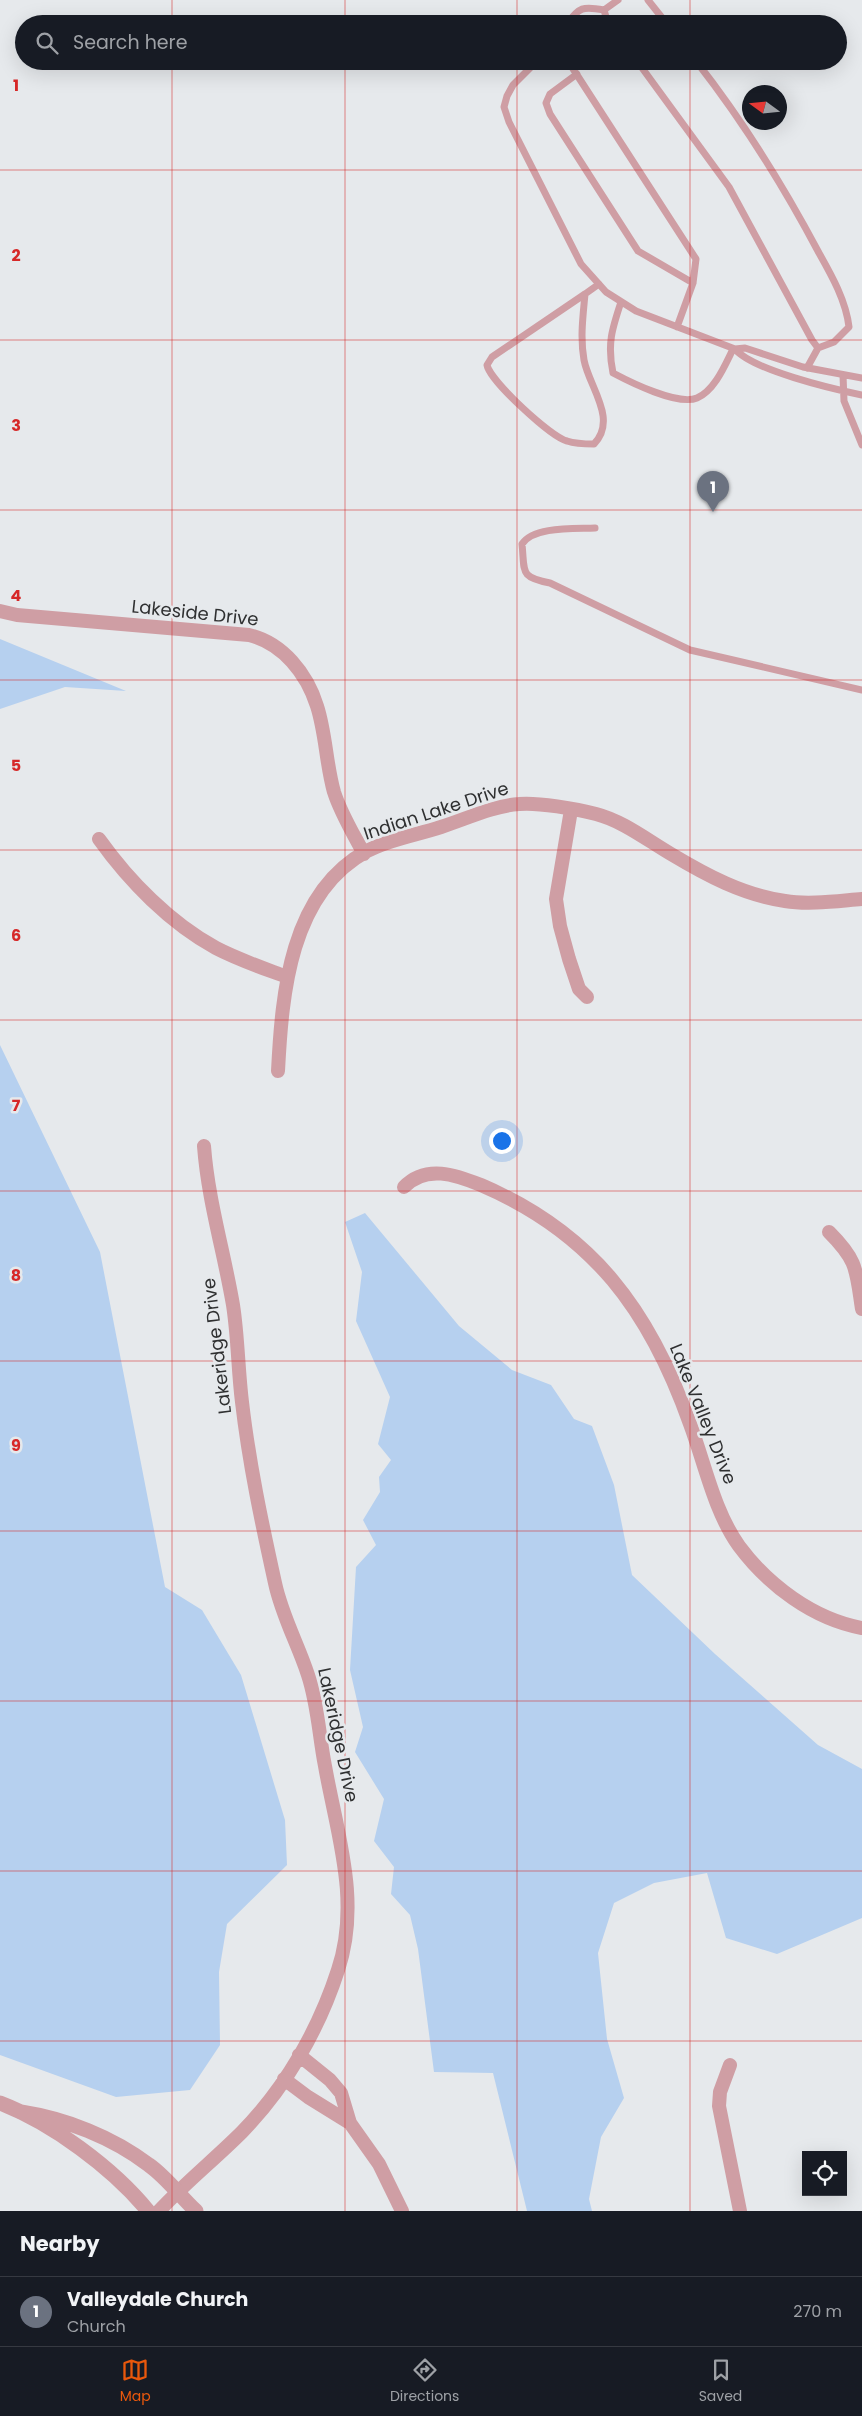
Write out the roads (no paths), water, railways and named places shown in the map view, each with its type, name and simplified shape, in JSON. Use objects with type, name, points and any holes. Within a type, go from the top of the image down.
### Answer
[{"type":"street","name":"Lakeside Drive","points":[[0,611],[17,616],[250,635],[277,646],[294,663],[311,691],[319,714],[334,792],[364,854]]},
{"type":"street","name":"Indian Lake Drive","points":[[278,1070],[287,977],[295,946],[314,902],[326,884],[364,854],[385,844],[498,808],[530,804],[571,810],[614,820],[699,871],[734,888],[756,895],[786,902],[862,899]]},
{"type":"street","points":[[571,810],[556,899],[560,926],[569,959],[579,988],[587,997]]},
{"type":"street","points":[[99,839],[150,898],[187,930],[242,960],[287,977]]},
{"type":"street","name":"Lakeridge Drive","points":[[159,2211],[176,2192],[242,2132],[270,2101],[299,2055],[318,2022],[344,1950],[348,1886],[325,1766],[317,1706],[308,1675],[282,1609],[263,1528],[242,1404],[233,1308],[221,1239],[206,1176],[204,1146]]},
{"type":"street","name":"Lake Valley Drive","points":[[404,1186],[420,1174],[432,1172],[468,1180],[534,1212],[584,1248],[614,1282],[656,1345],[679,1395],[724,1522],[738,1544],[754,1565],[778,1587],[799,1602],[832,1618],[862,1628]]},
{"type":"street","points":[[829,1232],[853,1260],[862,1309]]},
{"type":"street","points":[[299,2055],[330,2080],[341,2093],[350,2123],[379,2164],[402,2211]]},
{"type":"street","points":[[730,2065],[720,2092],[720,2106],[740,2211]]},
{"type":"street","points":[[284,2078],[308,2097],[350,2123]]},
{"type":"street","points":[[0,2103],[21,2112],[75,2145],[102,2165],[135,2195],[148,2211]]},
{"type":"street","points":[[21,2112],[39,2115],[93,2133],[149,2165],[196,2211]]},
{"type":"lane","points":[[574,15],[586,6],[604,10],[618,0]]},
{"type":"lane","points":[[648,0],[660,15]]},
{"type":"lane","points":[[604,10],[605,15]]},
{"type":"lane","points":[[527,70],[513,85],[504,107],[509,122],[581,264],[599,284],[621,302],[636,311],[734,349],[744,348],[807,368],[862,378]]},
{"type":"lane","points":[[574,70],[696,258],[693,282],[677,327]]},
{"type":"lane","points":[[644,70],[729,187],[818,348]]},
{"type":"lane","points":[[703,70],[723,97],[797,210],[832,278],[847,313],[849,327],[834,342],[818,348],[807,368]]},
{"type":"lane","points":[[577,74],[550,94],[546,103],[550,114],[638,250],[693,282]]},
{"type":"lane","points":[[585,294],[582,330],[584,360],[589,380],[599,399],[604,415],[601,437],[594,444],[566,441],[553,434],[496,382],[487,365],[492,357],[599,284]]},
{"type":"lane","points":[[621,302],[611,331],[608,352],[612,372],[633,384],[686,400],[698,398],[712,386],[734,349]]},
{"type":"lane","points":[[734,349],[741,357],[791,376],[862,395]]},
{"type":"lane","points":[[843,375],[842,391],[844,401],[862,445]]},
{"type":"lane","points":[[595,528],[537,532],[527,536],[522,544],[525,574],[531,579],[550,583],[690,650],[862,690]]},
{"type":"water","points":[[0,639],[126,691],[65,687],[0,709]]},
{"type":"water","points":[[0,1045],[100,1252],[165,1587],[202,1610],[241,1675],[285,1820],[287,1865],[227,1924],[219,1972],[220,2045],[190,2090],[116,2097],[0,2055]]},
{"type":"water","points":[[365,1213],[459,1326],[512,1370],[551,1385],[574,1419],[592,1426],[614,1485],[632,1575],[715,1654],[818,1745],[862,1769],[862,1918],[777,1954],[726,1938],[707,1873],[654,1883],[614,1903],[598,1953],[607,2039],[624,2098],[601,2137],[589,2199],[592,2211],[527,2211],[493,2073],[434,2072],[418,1949],[410,1915],[391,1894],[394,1867],[374,1841],[384,1799],[355,1752],[363,1727],[350,1670],[356,1567],[376,1545],[363,1520],[380,1492],[379,1477],[391,1460],[378,1444],[390,1397],[356,1321],[362,1272],[345,1222]]},
{"type":"place","name":"Valleydale Church","points":[[713,512]]}]
